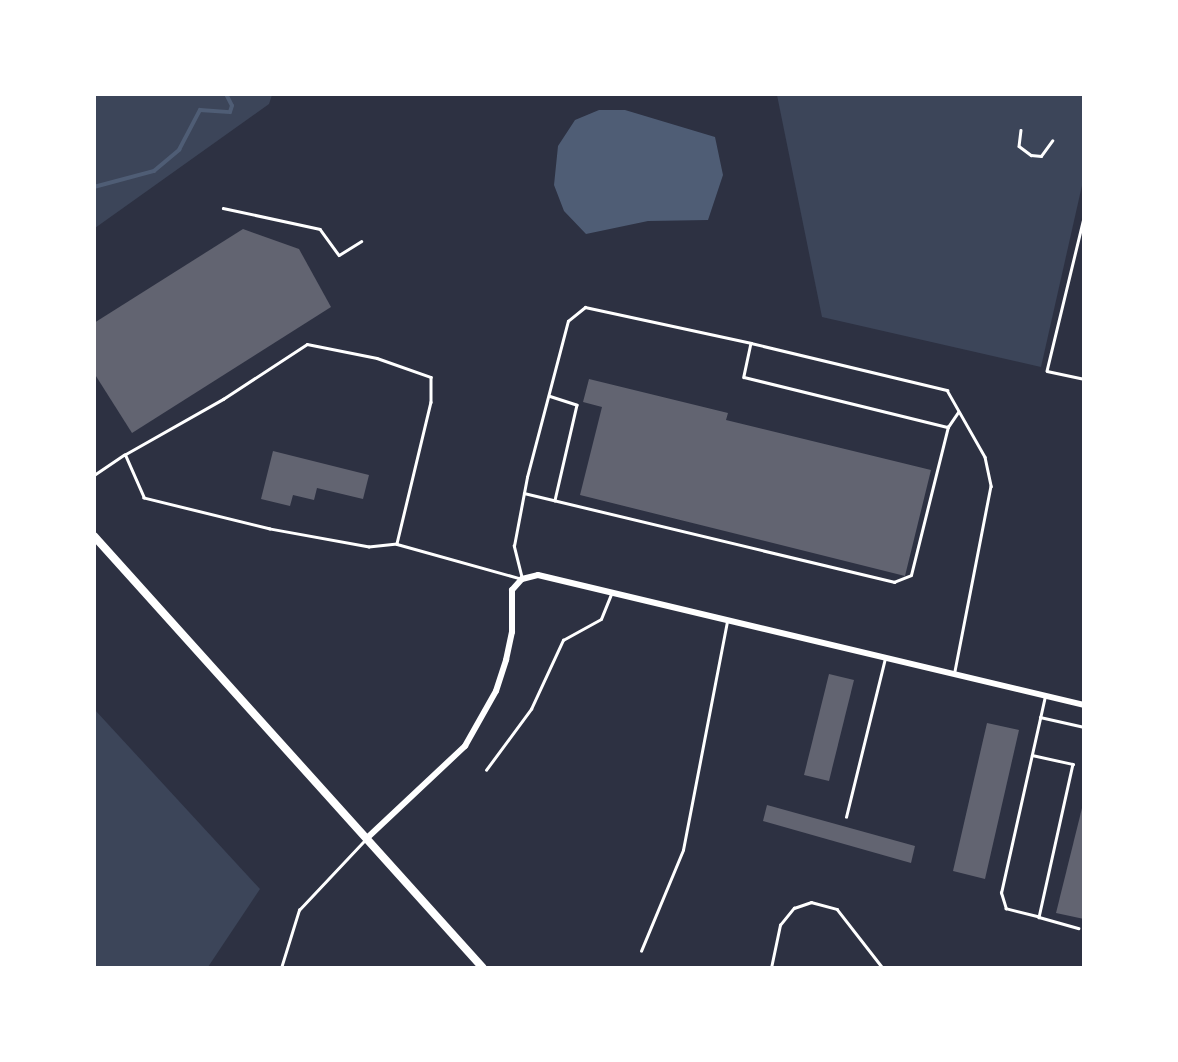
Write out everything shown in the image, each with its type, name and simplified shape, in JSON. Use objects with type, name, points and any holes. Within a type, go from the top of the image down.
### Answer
[{"type":"main road","points":[[94,536],[483,968]]},
{"type":"street","points":[[366,839],[466,746],[496,691],[512,632],[512,590],[522,579],[538,575],[1083,705]]},
{"type":"lane","points":[[1021,130],[1019,146],[1031,155],[1041,156],[1052,141]]},
{"type":"lane","points":[[223,208],[320,229],[339,255],[361,241]]},
{"type":"lane","points":[[1083,218],[1047,371],[1083,379]]},
{"type":"lane","points":[[124,455],[144,498],[226,520],[369,547],[397,544],[522,579],[514,546],[524,493],[568,321],[585,307],[947,390],[985,457],[991,486],[954,674]]},
{"type":"lane","points":[[751,343],[744,377],[948,427]]},
{"type":"lane","points":[[94,475],[307,344],[377,358],[431,377],[431,402],[397,544]]},
{"type":"lane","points":[[549,396],[577,405],[555,500]]},
{"type":"lane","points":[[524,493],[894,582],[911,575],[948,427],[958,412]]},
{"type":"lane","points":[[486,770],[531,709],[563,640],[601,619],[612,591]]},
{"type":"lane","points":[[641,951],[683,850],[727,619]]},
{"type":"lane","points":[[846,817],[885,658]]},
{"type":"lane","points":[[1045,696],[1001,893],[1006,909],[1078,928]]},
{"type":"lane","points":[[1040,717],[1083,727]]},
{"type":"lane","points":[[1032,755],[1073,764],[1039,917]]},
{"type":"lane","points":[[281,968],[299,910],[366,839]]},
{"type":"lane","points":[[771,968],[780,925],[794,908],[811,902],[837,909],[883,968]]},
{"type":"shaded area","points":[[95,94],[272,95],[269,104],[95,228]]},
{"type":"shaded area","points":[[777,95],[1083,95],[1083,181],[1041,367],[822,317]]},
{"type":"shaded area","points":[[599,110],[625,110],[715,137],[723,175],[708,220],[648,221],[586,234],[564,211],[554,185],[558,146],[575,120]]},
{"type":"shaded area","points":[[95,710],[260,889],[208,967],[95,967]]},
{"type":"building","points":[[243,229],[299,249],[331,307],[132,433],[94,373],[94,323]]},
{"type":"building","points":[[589,379],[728,413],[726,420],[931,470],[905,576],[580,495],[602,407],[583,402]]},
{"type":"building","points":[[273,451],[369,475],[363,499],[317,488],[314,500],[293,495],[290,506],[261,499]]},
{"type":"building","points":[[829,674],[854,680],[829,781],[804,775]]},
{"type":"building","points":[[987,723],[1019,730],[985,879],[953,871]]},
{"type":"building","points":[[1084,800],[1084,919],[1056,913]]},
{"type":"building","points":[[767,805],[915,846],[911,863],[763,821]]},
{"type":"waterway","points":[[94,187],[154,171],[179,150],[200,110],[230,112],[232,106],[226,94]]}]
